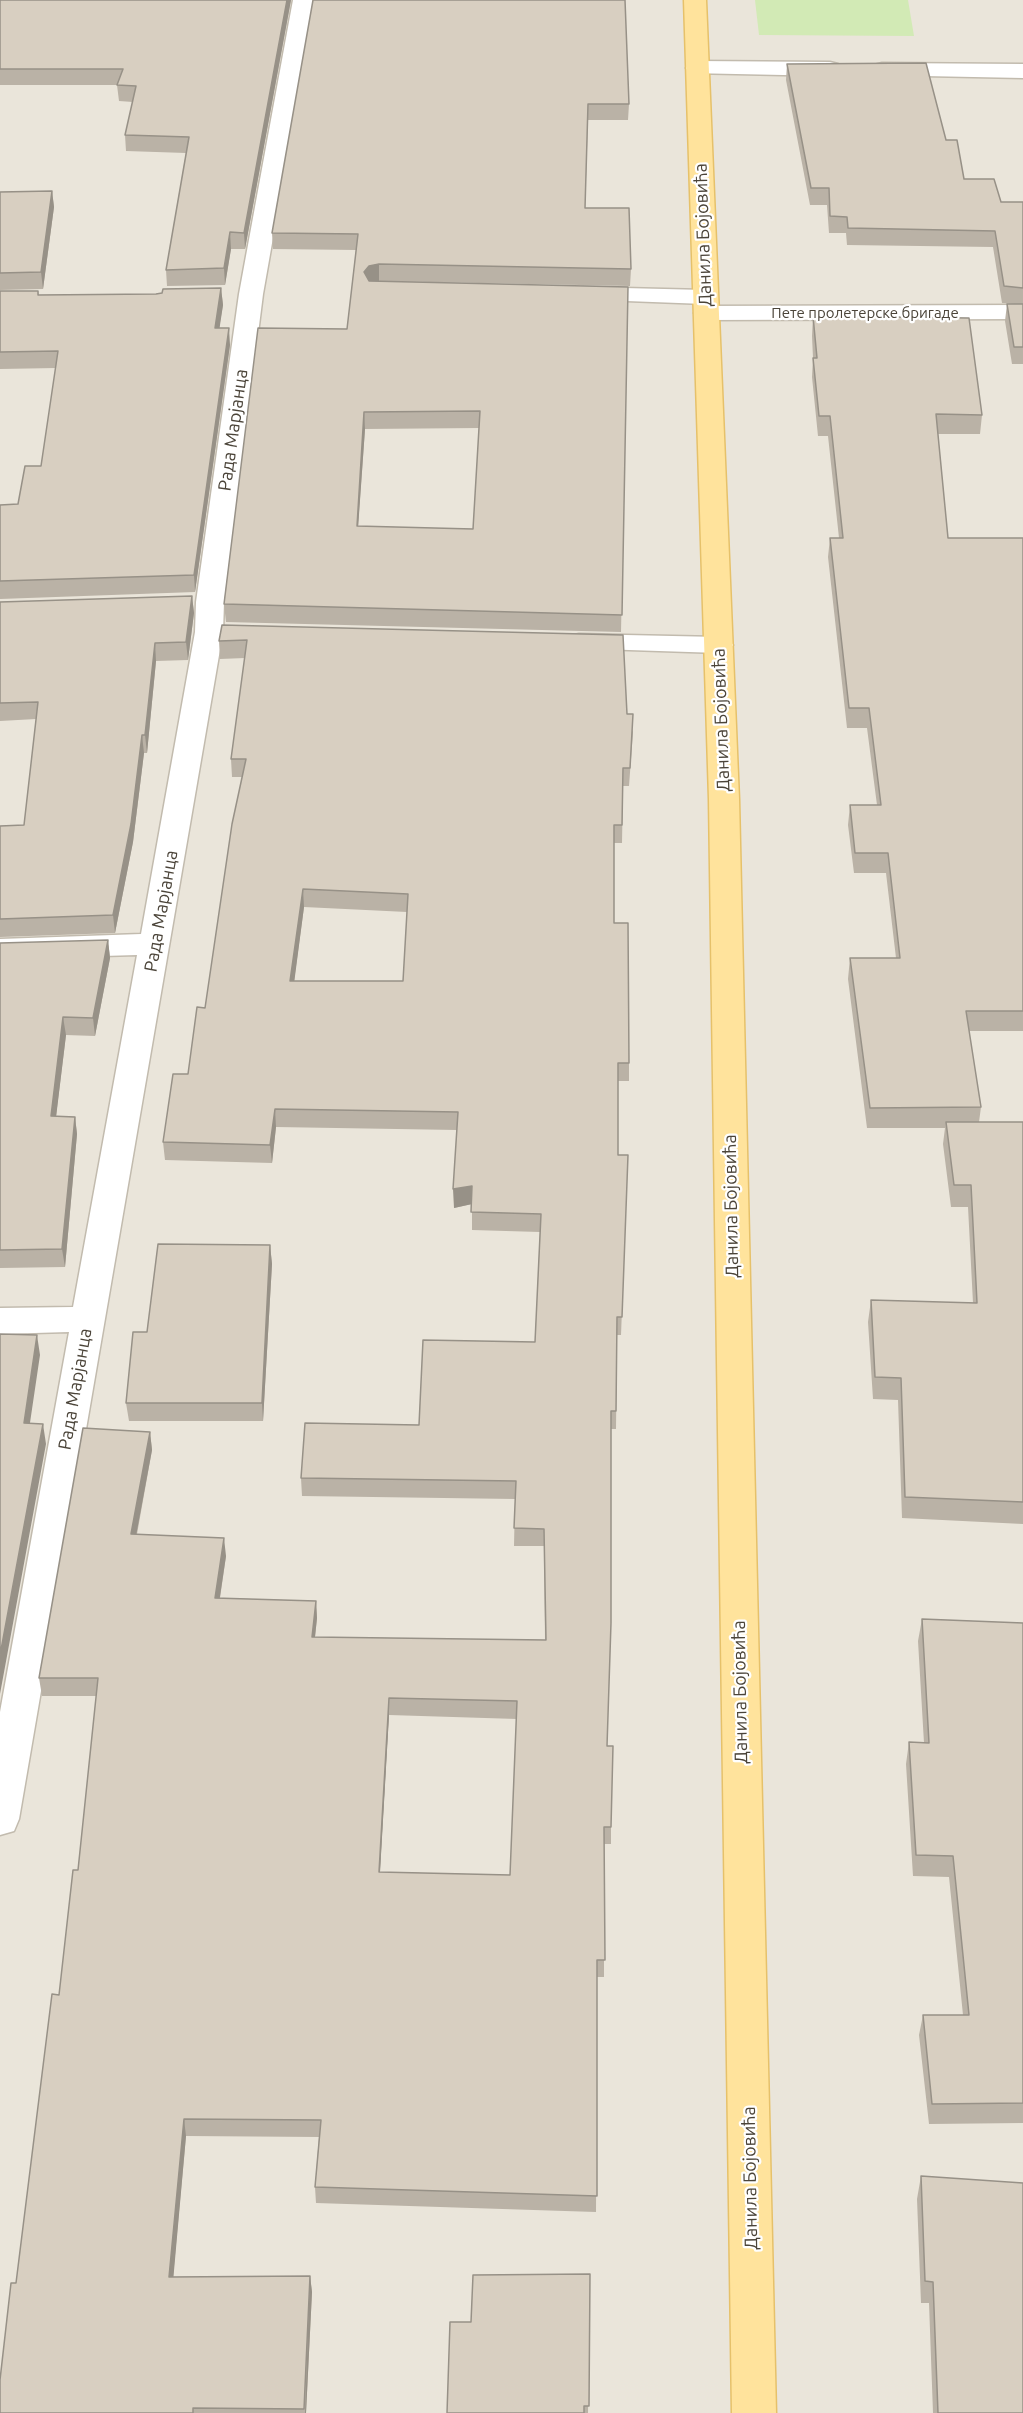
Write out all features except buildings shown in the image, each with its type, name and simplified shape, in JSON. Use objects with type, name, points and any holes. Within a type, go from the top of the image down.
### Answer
[{"type":"main road","name":"Данила Бојовића","points":[[695,0],[724,799],[754,2413]]},
{"type":"street","name":"Рада Марјанца","points":[[0,1819],[155,944],[220,633],[198,602],[239,294],[304,0]]},
{"type":"street","points":[[697,68],[1023,71]]},
{"type":"street","name":"Пете пролетерске бригаде","points":[[565,294],[705,305],[1023,312]]},
{"type":"street","points":[[549,641],[718,645]]},
{"type":"street","points":[[0,949],[155,944]]},
{"type":"street","points":[[0,1321],[88,1319]]},
{"type":"shaded area","points":[[0,0],[1023,0],[1023,2413],[0,2413]]},
{"type":"green space","points":[[755,0],[908,0],[914,36],[759,35]]}]
